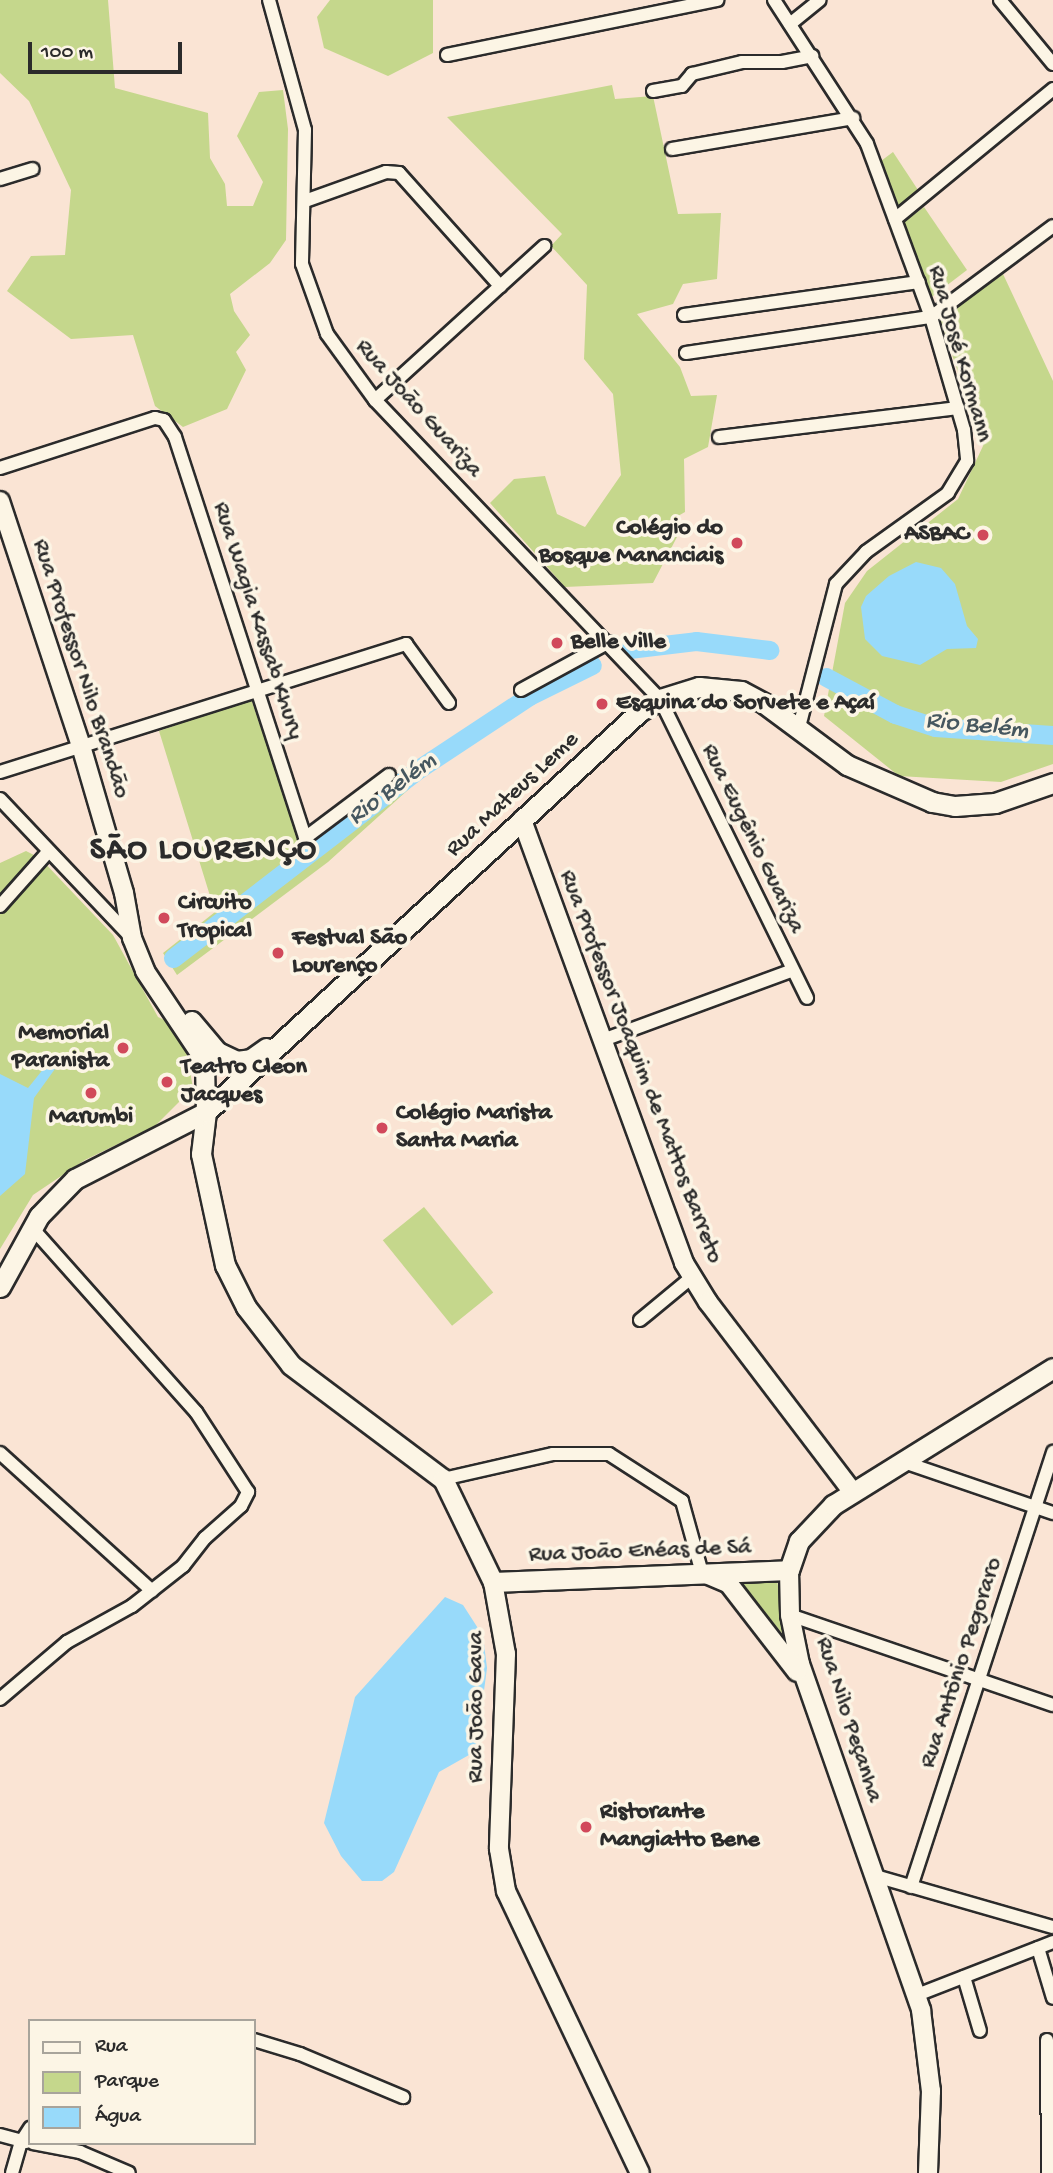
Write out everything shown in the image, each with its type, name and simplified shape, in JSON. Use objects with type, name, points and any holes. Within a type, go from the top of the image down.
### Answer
[{"type":"main road","name":"Rua Professor Nilo Brandão","points":[[0,501],[81,746],[124,893],[158,972],[218,1052],[237,1061],[251,1059],[301,1027]]},
{"type":"main road","name":"Rua Mateus Leme","points":[[0,1287],[32,1228],[63,1191],[89,1170],[172,1133],[206,1112],[522,820],[660,698],[699,687],[741,691],[765,704],[798,731],[869,778],[932,802],[955,806],[995,803],[1053,783]]},
{"type":"main road","name":"Rua Professor Joaquim de Mattos Barreto","points":[[522,820],[692,1277],[852,1491]]},
{"type":"main road","name":"Rua Professor Nilo Brandão","points":[[124,893],[131,938],[145,971],[205,1061],[206,1112]]},
{"type":"main road","points":[[200,1148],[217,1117],[281,1055],[301,1027]]},
{"type":"main road","name":"Rua João Gava","points":[[206,1112],[200,1148],[225,1265],[255,1322],[291,1365],[443,1479],[494,1582],[506,1654],[499,1849],[504,1884],[515,1917],[640,2173]]},
{"type":"main road","name":"Rua Mateus Leme","points":[[63,1191],[182,1138],[194,1141],[200,1148]]},
{"type":"main road","name":"Rua Nilo Peçanha","points":[[928,2173],[929,2066],[917,1995],[807,1686],[790,1615],[789,1570],[808,1527],[852,1491],[1053,1368]]},
{"type":"main road","name":"Rua João Enéas de Sá","points":[[494,1582],[789,1570]]},
{"type":"main road","points":[[702,1573],[729,1584],[768,1629],[807,1686]]},
{"type":"street","name":"Rua João Guariza","points":[[269,0],[304,130],[302,264],[313,302],[337,351],[375,400],[660,698]]},
{"type":"street","points":[[447,55],[717,0]]},
{"type":"street","name":"Rua José Kormann","points":[[775,0],[853,117],[932,317],[958,408],[966,447],[964,472],[948,493],[866,552],[836,584],[798,731]]},
{"type":"street","points":[[790,24],[820,0]]},
{"type":"street","points":[[1000,0],[1053,64]]},
{"type":"street","points":[[653,91],[682,86],[692,74],[742,61],[782,62],[812,55]]},
{"type":"street","points":[[895,219],[1053,89]]},
{"type":"street","points":[[672,149],[853,117]]},
{"type":"street","points":[[0,179],[32,169]]},
{"type":"street","points":[[305,201],[386,172],[399,173],[500,286]]},
{"type":"street","points":[[686,353],[932,317],[1053,226]]},
{"type":"street","points":[[375,400],[544,246]]},
{"type":"street","points":[[684,315],[919,282]]},
{"type":"street","points":[[719,437],[958,408]]},
{"type":"street","name":"Rua Wagia Kassab Khury","points":[[0,468],[155,418],[164,420],[174,437],[306,838],[389,775]]},
{"type":"street","points":[[521,690],[609,642]]},
{"type":"street","points":[[0,772],[406,644],[449,703]]},
{"type":"street","name":"Rua Eugênio Guariza","points":[[660,698],[807,998]]},
{"type":"street","points":[[0,799],[47,853],[131,938]]},
{"type":"street","points":[[0,906],[47,853]]},
{"type":"street","points":[[603,1040],[793,970]]},
{"type":"street","points":[[2,1693],[67,1642],[152,1591],[183,1566],[205,1538],[241,1506],[248,1492],[196,1412],[32,1228]]},
{"type":"street","points":[[640,1320],[692,1277]]},
{"type":"street","name":"Rua Antônio Pegoraro","points":[[911,1887],[1053,1452]]},
{"type":"street","points":[[0,1453],[152,1591]]},
{"type":"street","points":[[443,1479],[553,1454],[609,1454],[682,1501],[702,1573]]},
{"type":"street","points":[[901,1461],[1053,1513]]},
{"type":"street","points":[[790,1615],[1053,1705]]},
{"type":"street","points":[[875,1876],[1053,1927]]},
{"type":"street","points":[[917,1995],[1053,1942]]},
{"type":"street","points":[[1038,1948],[1053,1998]]},
{"type":"street","points":[[964,1977],[980,2031]]},
{"type":"street","points":[[1047,2040],[1048,2173]]},
{"type":"street","points":[[256,2041],[300,2054],[403,2097]]},
{"type":"street","points":[[0,2136],[28,2143],[12,2173]]},
{"type":"street","points":[[40,2145],[80,2152],[129,2173]]},
{"type":"green space","points":[[0,0],[108,0],[115,88],[208,113],[210,158],[225,184],[227,206],[253,206],[263,182],[237,136],[259,92],[283,90],[288,129],[286,240],[270,263],[230,294],[234,311],[250,335],[236,352],[246,370],[227,409],[183,427],[155,406],[133,335],[71,339],[7,291],[31,256],[65,255],[71,190],[29,101],[0,73]]},
{"type":"green space","points":[[330,0],[433,0],[433,53],[388,76],[324,48],[317,17]]},
{"type":"green space","points":[[612,85],[615,99],[653,96],[678,214],[721,213],[717,279],[683,284],[673,304],[637,314],[680,367],[691,396],[717,395],[708,447],[684,459],[685,512],[671,520],[677,537],[653,583],[565,587],[490,503],[514,479],[545,476],[557,514],[585,527],[621,475],[613,394],[584,359],[587,285],[551,246],[562,234],[447,117]]},
{"type":"green space","points":[[893,152],[918,190],[898,207],[881,161]]},
{"type":"green space","points":[[924,207],[967,270],[929,299],[904,222]]},
{"type":"green space","name":"ASBAC","points":[[1003,274],[1053,381],[1053,764],[1001,782],[899,776],[824,716],[845,603],[867,571],[958,499],[983,446],[940,319]]},
{"type":"green space","points":[[251,699],[302,847],[418,759],[429,771],[328,862],[177,975],[163,953],[215,912],[159,731]]},
{"type":"green space","points":[[26,851],[40,858],[113,935],[158,1017],[171,1023],[186,1049],[193,1088],[155,1126],[85,1160],[33,1195],[0,1249],[0,863]]},
{"type":"green space","points":[[424,1207],[493,1292],[452,1326],[383,1240]]},
{"type":"green space","points":[[736,1577],[777,1579],[785,1637]]},
{"type":"water","points":[[916,562],[941,568],[955,584],[967,626],[978,639],[976,648],[947,649],[920,665],[882,656],[865,639],[861,607],[866,596],[889,576]]},
{"type":"water","points":[[53,1057],[60,1062],[34,1098],[25,1174],[0,1196],[0,1074],[28,1088]]},
{"type":"water","points":[[445,1597],[463,1605],[483,1636],[487,1668],[476,1751],[439,1772],[394,1872],[382,1881],[362,1881],[341,1856],[324,1823],[355,1697]]},
{"type":"waterway","name":"Rio Belém","points":[[629,649],[696,641],[769,650]]},
{"type":"waterway","name":"Rio Belém","points":[[173,958],[420,768],[529,696],[592,665]]},
{"type":"waterway","name":"Rio Belém","points":[[826,677],[895,714],[935,727],[1053,735]]},
{"type":"place","name":"ASBAC","points":[[983,535]]},
{"type":"place","name":"Colégio do Bosque Mananciais","points":[[737,543]]},
{"type":"place","name":"Belle Ville","points":[[557,643]]},
{"type":"place","name":"Esquina do Sorvete e Açaí","points":[[602,704]]},
{"type":"place","name":"Circuito Tropical","points":[[164,918]]},
{"type":"place","name":"Festval São Lourenço","points":[[278,953]]},
{"type":"place","name":"Memorial Paranista","points":[[123,1048]]},
{"type":"place","name":"Teatro Cleon Jacques","points":[[167,1082]]},
{"type":"place","name":"Marumbi","points":[[91,1093]]},
{"type":"place","name":"Colégio Marista Santa Maria","points":[[382,1128]]},
{"type":"place","name":"Ristorante Mangiatto Bene","points":[[586,1827]]},
{"type":"district","name":"SÃO LOURENÇO","points":[[204,851]]}]
